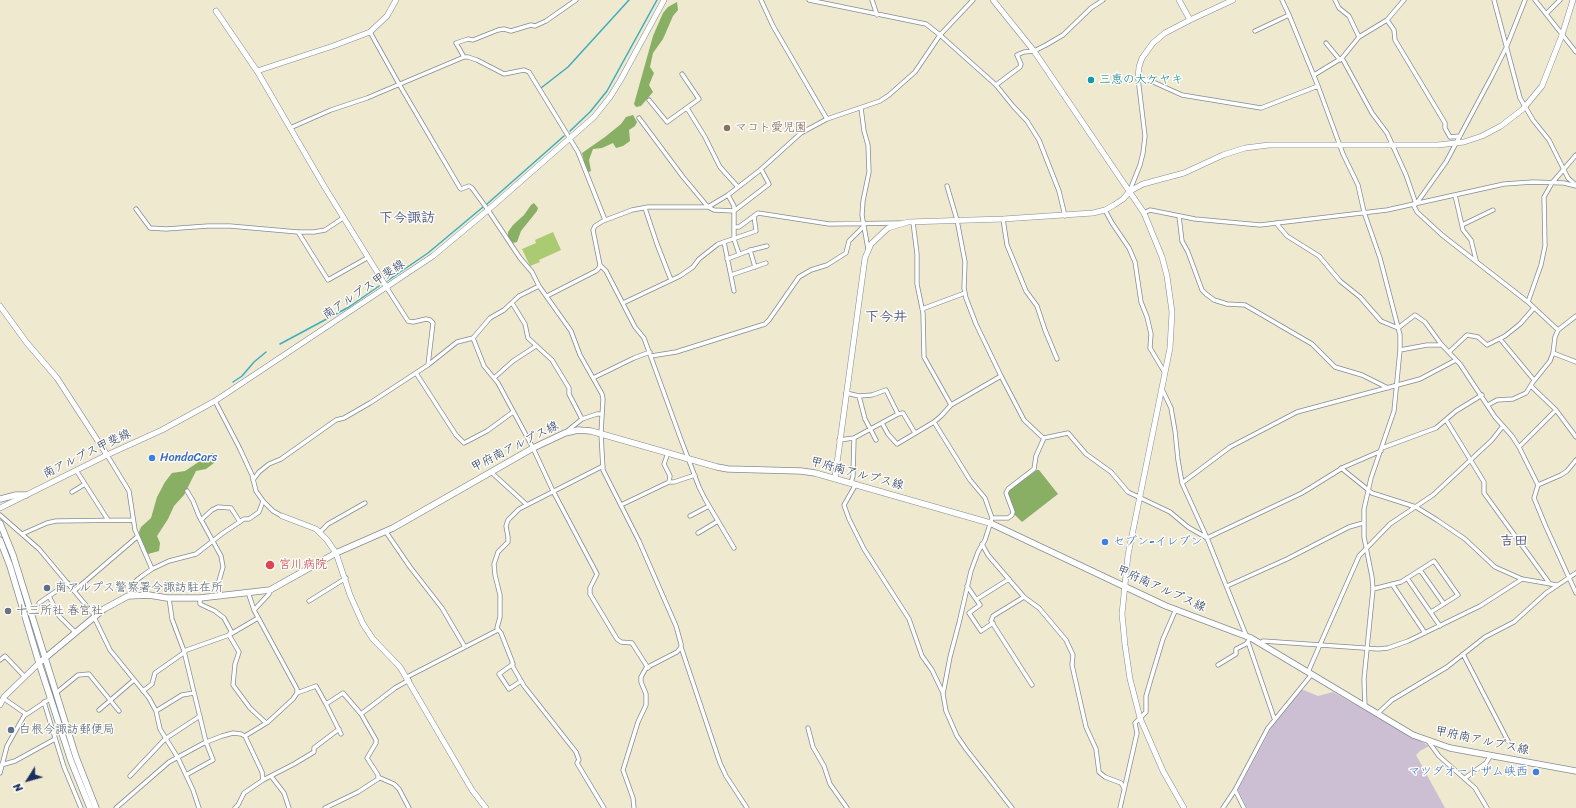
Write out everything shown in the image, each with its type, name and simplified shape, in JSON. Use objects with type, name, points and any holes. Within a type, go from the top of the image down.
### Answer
[{"type":"main road","name":"甲府南アルプス線","points":[[39,663],[75,632],[119,600],[130,596],[149,595],[169,598],[200,598],[270,590],[336,553],[386,532],[533,448],[565,433],[578,430],[601,433],[728,469],[801,471],[834,478],[991,521],[1176,609],[1260,643],[1377,714],[1407,731],[1428,740],[1450,748],[1576,771]]},
{"type":"main road","points":[[0,499],[16,495],[26,495]]},
{"type":"main road","points":[[0,523],[13,555],[78,763],[96,808]]},
{"type":"main road","points":[[0,540],[10,566],[39,663],[71,761],[90,808]]},
{"type":"street","points":[[257,71],[370,32],[387,16],[396,0]]},
{"type":"street","points":[[464,57],[456,43],[468,38],[473,40],[498,30],[504,29],[511,32],[531,25],[535,26],[546,21],[576,0]]},
{"type":"street","name":"南アルプス甲斐線","points":[[0,508],[107,455],[162,430],[215,401],[433,256],[594,117],[610,97],[664,0]]},
{"type":"street","points":[[761,0],[774,26],[828,119]]},
{"type":"street","points":[[809,0],[926,24],[996,85],[1035,131],[1059,191],[1065,216]]},
{"type":"street","points":[[872,0],[877,15]]},
{"type":"street","points":[[734,548],[699,486],[644,338],[635,327],[606,271],[600,265],[593,230],[595,226],[605,220],[632,210],[645,208],[708,207],[728,195],[801,133],[828,119],[880,101],[889,95],[915,72],[940,36],[973,0]]},
{"type":"street","points":[[993,0],[1034,51],[1130,191],[1144,213],[1162,257],[1170,294],[1171,330],[1162,389],[1128,554],[1122,614],[1124,645],[1130,679],[1140,718],[1163,771],[1184,808]]},
{"type":"street","points":[[996,85],[1020,66],[1021,64],[1017,55],[1024,52],[1034,51],[1063,35],[1091,8],[1103,0]]},
{"type":"street","points":[[1179,0],[1190,20]]},
{"type":"street","points":[[734,227],[739,227],[758,213],[829,224],[864,224],[1065,216],[1106,210],[1124,199],[1130,191],[1140,165],[1144,136],[1138,78],[1142,58],[1150,46],[1165,34],[1190,20],[1233,0]]},
{"type":"street","points":[[1282,0],[1314,75],[1339,145],[1358,185],[1364,212],[1380,258],[1400,335],[1394,411],[1367,490],[1363,523],[1373,589],[1364,679],[1365,707]]},
{"type":"street","points":[[1336,0],[1339,8],[1349,16],[1359,38]]},
{"type":"street","points":[[1314,75],[1341,59],[1359,38],[1387,20],[1404,0]]},
{"type":"street","points":[[1494,0],[1520,98],[1533,120],[1549,140],[1568,178],[1576,186]]},
{"type":"street","points":[[1415,204],[1446,162],[1457,143],[1506,48],[1525,0]]},
{"type":"street","points":[[1535,0],[1576,52]]},
{"type":"street","points":[[1546,14],[1560,0]]},
{"type":"street","points":[[1130,191],[1143,184],[1184,173],[1238,149],[1269,146],[1438,145],[1457,143],[1482,136],[1508,122],[1525,106],[1545,80],[1573,0]]},
{"type":"street","points":[[216,11],[257,71],[367,258],[408,321],[413,322],[426,319],[430,320],[433,324],[428,365]]},
{"type":"street","points":[[1255,31],[1289,15]]},
{"type":"street","points":[[1387,20],[1394,30],[1395,40],[1444,123],[1450,137],[1460,136]]},
{"type":"street","points":[[370,32],[398,84],[460,188],[469,186],[472,188],[520,258],[532,272],[539,286],[571,331],[580,355],[603,399],[601,433],[605,476],[639,541],[673,619],[720,763],[726,776],[747,808]]},
{"type":"street","points":[[1326,43],[1341,59],[1372,113],[1387,133],[1406,175],[1417,212],[1442,235],[1528,302],[1558,330]]},
{"type":"street","points":[[290,128],[331,110],[367,98],[464,57],[477,60],[504,74],[524,70],[529,72],[578,152],[605,220]]},
{"type":"street","points":[[649,100],[668,122],[699,99],[682,74]]},
{"type":"street","points":[[1138,78],[1150,81],[1182,95],[1261,108],[1318,86]]},
{"type":"street","points":[[687,108],[705,137],[720,167],[738,187]]},
{"type":"street","points":[[834,478],[863,268],[868,249],[864,224],[864,201],[869,172],[868,145],[864,131],[861,108]]},
{"type":"street","points":[[639,118],[708,207],[714,210],[734,211],[769,184],[761,168]]},
{"type":"street","points":[[1528,302],[1541,265],[1545,246],[1544,197],[1552,183],[1576,155]]},
{"type":"street","points":[[1144,213],[1150,210],[1179,216],[1260,225],[1415,204],[1504,184],[1564,183],[1576,186]]},
{"type":"street","points":[[947,186],[957,220],[966,262],[965,293],[976,324],[1001,376],[1027,424],[1038,435],[1044,438],[1068,433],[1086,454],[1111,472],[1128,492],[1170,512],[1188,527],[1207,538]]},
{"type":"street","points":[[728,195],[734,206],[734,239],[739,254]]},
{"type":"street","points":[[1455,195],[1463,230],[1471,240],[1476,260]]},
{"type":"street","points":[[645,208],[656,244],[671,280]]},
{"type":"street","points":[[136,209],[150,228],[166,229],[230,226],[314,232],[325,230],[343,218]]},
{"type":"street","points":[[1106,210],[1129,248],[1135,262],[1141,302],[1147,317],[1151,334],[1150,348],[1165,373]]},
{"type":"street","points":[[1462,225],[1493,210]]},
{"type":"street","points":[[623,303],[671,280],[693,267],[712,248],[724,242],[756,231],[754,216]]},
{"type":"street","points":[[1179,216],[1182,241],[1188,252],[1202,290],[1206,294],[1214,300],[1227,304],[1244,305],[1312,344],[1335,367],[1362,375],[1388,388]]},
{"type":"street","points":[[1003,219],[1007,245],[1026,291],[1037,306],[1057,359]]},
{"type":"street","points":[[913,222],[917,254],[917,284],[922,309],[924,357],[951,405]]},
{"type":"street","points":[[868,249],[882,232],[902,223]]},
{"type":"street","points":[[1276,223],[1287,236],[1319,256],[1340,281],[1360,297],[1381,321],[1398,328]]},
{"type":"street","points":[[593,378],[634,358],[650,354],[676,352],[766,324],[798,277],[811,270],[827,266],[846,252],[850,241],[864,224]]},
{"type":"street","points":[[298,232],[328,280],[367,258]]},
{"type":"street","points":[[724,242],[734,290]]},
{"type":"street","points":[[727,259],[750,250],[767,246]]},
{"type":"street","points":[[750,250],[755,267]]},
{"type":"street","points":[[731,275],[766,263]]},
{"type":"street","points":[[547,296],[596,271],[600,265]]},
{"type":"street","points":[[253,480],[259,472],[269,464],[281,459],[336,420],[344,418],[370,403],[428,365],[457,342],[472,338],[490,318],[512,303],[519,296],[539,286]]},
{"type":"street","points":[[922,309],[965,293]]},
{"type":"street","points":[[512,303],[525,324],[528,338],[552,360],[569,388],[569,394],[582,419]]},
{"type":"street","points":[[0,306],[27,343],[57,378],[129,491],[132,520],[152,569]]},
{"type":"street","points":[[1449,352],[1467,335],[1478,337],[1487,345],[1500,339],[1512,332],[1534,308]]},
{"type":"street","points":[[1398,328],[1415,315],[1425,322],[1442,346],[1472,379],[1488,405],[1519,446],[1538,485],[1534,498],[1576,593]]},
{"type":"street","points":[[1488,405],[1497,400],[1522,396],[1526,393],[1534,380],[1550,361],[1558,330],[1576,316]]},
{"type":"street","points":[[472,338],[484,366],[494,378],[533,448],[597,574],[590,588],[590,594],[617,640],[632,643],[648,668]]},
{"type":"street","points":[[1500,339],[1534,380]]},
{"type":"street","points":[[494,378],[513,361],[536,346]]},
{"type":"street","points":[[1400,350],[1427,346],[1442,346]]},
{"type":"street","points":[[1553,354],[1576,362]]},
{"type":"street","points":[[1182,483],[1230,447],[1297,412],[1420,379],[1456,360]]},
{"type":"street","points":[[416,373],[456,435],[464,443],[487,431],[513,412]]},
{"type":"street","points":[[882,423],[888,434],[897,444],[934,422],[951,405],[1001,376]]},
{"type":"street","points":[[1531,386],[1556,410],[1576,437]]},
{"type":"street","points":[[1162,389],[1171,408],[1182,483],[1207,538],[1248,638],[1274,718]]},
{"type":"street","points":[[846,394],[859,396],[872,395],[886,390],[898,414]]},
{"type":"street","points":[[1207,538],[1302,493],[1341,468],[1436,428],[1456,411],[1482,395]]},
{"type":"street","points":[[859,396],[865,419],[876,440]]},
{"type":"street","points":[[215,401],[240,449],[256,491],[263,501],[282,516],[320,532],[336,553],[346,578],[350,595],[363,624],[373,639],[400,667],[472,790],[486,808]]},
{"type":"street","points":[[1519,446],[1556,410]]},
{"type":"street","points":[[839,440],[854,438],[898,414],[903,413],[915,433]]},
{"type":"street","points":[[565,433],[582,419],[597,414],[602,414]]},
{"type":"street","points":[[1446,420],[1484,482],[1484,493],[1550,584]]},
{"type":"street","points":[[934,422],[970,480],[985,498],[991,521],[971,571],[950,657],[943,694]]},
{"type":"street","points":[[1223,808],[1235,790],[1274,718],[1310,673],[1348,578],[1359,556],[1384,530],[1433,495],[1492,440],[1503,426]]},
{"type":"street","points":[[854,438],[853,484],[844,505],[849,519],[864,549],[909,619],[922,656],[932,670],[943,694],[946,711],[957,736],[966,750],[1012,808]]},
{"type":"street","points":[[991,521],[1008,518],[1012,515],[1013,512],[1006,493],[1008,489],[1034,469],[1036,456],[1044,438]]},
{"type":"street","points":[[668,453],[664,464],[670,476],[669,482]]},
{"type":"street","points":[[1538,485],[1561,475],[1567,471],[1576,460]]},
{"type":"street","points":[[603,466],[526,504],[508,520],[506,526],[508,542],[498,552],[495,558],[495,575],[500,595],[497,628],[501,634],[513,664],[521,681],[576,752],[579,760],[577,763],[604,808]]},
{"type":"street","points":[[1341,468],[1367,490],[1377,495],[1416,507],[1465,539],[1495,568],[1522,579],[1557,586]]},
{"type":"street","points":[[76,470],[108,520]]},
{"type":"street","points":[[491,472],[526,504]]},
{"type":"street","points":[[621,505],[669,482],[674,482],[695,474]]},
{"type":"street","points":[[72,492],[85,484]]},
{"type":"street","points":[[187,491],[212,542],[221,556],[223,567],[219,581],[220,596]]},
{"type":"street","points":[[130,596],[132,584],[152,569],[170,561],[196,554],[244,519],[249,519],[259,512],[263,501]]},
{"type":"street","points":[[320,532],[328,524],[364,503]]},
{"type":"street","points":[[690,516],[709,506]]},
{"type":"street","points":[[201,520],[212,510],[218,507],[231,508],[240,522]]},
{"type":"street","points":[[0,515],[39,549],[95,617],[110,650],[143,691],[156,711],[160,729],[186,774],[199,808]]},
{"type":"street","points":[[22,534],[56,521],[132,520]]},
{"type":"street","points":[[698,533],[718,522]]},
{"type":"street","points":[[1227,586],[1288,559],[1349,527],[1363,523]]},
{"type":"street","points":[[386,532],[410,567],[442,608],[464,647]]},
{"type":"street","points":[[74,591],[138,537]]},
{"type":"street","points":[[982,544],[988,555],[1024,597],[1034,604],[1049,619],[1066,640],[1072,656],[1072,665],[1086,727],[1096,749],[1099,772],[1105,777],[1121,783],[1124,788]]},
{"type":"street","points":[[1373,589],[1401,582],[1434,561],[1458,595],[1431,612]]},
{"type":"street","points":[[1420,570],[1444,604]]},
{"type":"street","points":[[1377,714],[1392,700],[1447,667],[1485,637],[1514,622],[1546,593],[1576,573]]},
{"type":"street","points":[[309,601],[346,578]]},
{"type":"street","points":[[1407,578],[1440,626]]},
{"type":"street","points":[[977,599],[1009,579]]},
{"type":"street","points":[[1260,643],[1263,641],[1378,649],[1388,648],[1408,641],[1480,606],[1522,579]]},
{"type":"street","points":[[39,603],[68,583]]},
{"type":"street","points":[[1392,584],[1425,633]]},
{"type":"street","points":[[967,586],[980,605],[969,613],[981,630],[993,623]]},
{"type":"street","points":[[254,610],[269,594],[270,590]]},
{"type":"street","points":[[248,592],[254,610],[297,689],[297,693]]},
{"type":"street","points":[[49,596],[59,616],[75,632]]},
{"type":"street","points":[[1024,597],[993,616],[991,621],[1032,685]]},
{"type":"street","points":[[169,598],[172,619],[185,652],[206,742],[213,760],[186,774]]},
{"type":"street","points":[[200,598],[200,604],[215,610],[224,618],[231,631],[230,635],[239,652],[235,664],[233,685],[250,708],[266,723]]},
{"type":"street","points":[[1120,808],[1137,733],[1135,723],[1146,712],[1146,696],[1163,639],[1176,609]]},
{"type":"street","points":[[143,691],[152,684],[155,673],[185,652],[230,635],[258,618]]},
{"type":"street","points":[[361,714],[408,679],[464,647],[498,630]]},
{"type":"street","points":[[1218,665],[1236,654],[1236,649],[1248,638]]},
{"type":"street","points":[[634,808],[633,798],[624,776],[624,765],[638,722],[646,705],[646,694],[641,682],[641,677],[648,668],[677,652],[681,647]]},
{"type":"street","points":[[1463,654],[1508,741]]},
{"type":"street","points":[[0,660],[5,656],[24,677]]},
{"type":"street","points":[[0,705],[3,696],[39,663]]},
{"type":"street","points":[[513,664],[498,674],[509,689],[521,681]]},
{"type":"street","points":[[56,693],[78,675],[89,674],[120,711]]},
{"type":"street","points":[[99,710],[134,680]]},
{"type":"street","points":[[246,736],[266,723],[293,699],[297,693],[316,686],[341,734]]},
{"type":"street","points":[[156,711],[182,695],[194,693]]},
{"type":"street","points":[[326,704],[343,693],[361,714],[376,740],[376,743],[367,755],[367,758],[378,777],[394,784],[399,789],[410,808]]},
{"type":"street","points":[[3,696],[26,714]]},
{"type":"street","points":[[0,773],[7,746],[26,714],[50,698]]},
{"type":"street","points":[[44,702],[54,739],[80,808]]},
{"type":"street","points":[[130,776],[165,739],[200,716]]},
{"type":"street","points":[[808,728],[813,747],[824,766],[830,784],[846,808]]},
{"type":"street","points":[[238,807],[244,794],[263,780],[314,752],[314,748],[339,729]]},
{"type":"street","points":[[116,808],[169,762],[206,742],[233,734],[241,734],[246,736],[262,772],[263,780]]},
{"type":"street","points":[[1,765],[15,761],[54,739]]},
{"type":"street","points":[[1428,740],[1444,760],[1475,788],[1487,808]]},
{"type":"street","points":[[1465,778],[1486,762],[1491,755]]},
{"type":"street","points":[[271,776],[284,793],[289,808]]},
{"type":"street","points":[[326,808],[375,782],[378,777]]},
{"type":"street","points":[[1235,790],[1244,808]]},
{"type":"shaded area","points":[[1301,689],[1318,696],[1333,692],[1429,746],[1416,755],[1445,808],[1247,808],[1238,790],[1275,721]]},
{"type":"green space","points":[[677,2],[678,10],[673,16],[663,39],[653,53],[650,67],[654,73],[649,85],[653,92],[641,106],[636,107],[634,104],[653,36],[663,13],[668,7]]},
{"type":"green space","points":[[633,115],[637,122],[635,126],[629,130],[630,141],[623,146],[616,148],[613,143],[602,148],[593,149],[589,160],[591,171],[589,172],[586,170],[582,153],[621,124],[626,117]]},
{"type":"green space","points":[[534,203],[538,208],[537,211],[521,231],[517,242],[513,243],[508,237],[508,232]]},
{"type":"green space","points":[[553,232],[561,250],[539,260],[540,262],[530,266],[522,249],[536,243],[535,240]]},
{"type":"green space","points":[[212,453],[216,455],[214,463],[206,469],[196,471],[184,495],[174,506],[157,536],[160,543],[159,551],[148,554],[140,540],[139,532],[141,527],[151,518],[157,497],[165,482],[172,473],[185,471]]},
{"type":"green space","points":[[1039,470],[1058,494],[1022,522],[1014,514],[1007,495],[1010,489]]},
{"type":"waterway","points":[[541,88],[568,67],[629,0]]},
{"type":"waterway","points":[[570,131],[590,112],[607,91],[657,0]]},
{"type":"waterway","points":[[487,204],[564,136]]},
{"type":"waterway","points":[[387,281],[428,253],[483,207]]},
{"type":"waterway","points":[[280,344],[349,307],[379,286]]},
{"type":"waterway","points":[[233,382],[242,376],[254,362],[266,352]]},
{"type":"place","name":"三恵の大ケヤキ","points":[[1091,80]]},
{"type":"place","name":"マコト愛児園","points":[[727,128]]},
{"type":"place","name":"HondaCars","points":[[152,458]]},
{"type":"place","name":"セブン-イレブン","points":[[1105,542]]},
{"type":"place","name":"宮川病院","points":[[270,565]]},
{"type":"place","name":"南アルプス警察署今諏訪駐在所","points":[[47,588]]},
{"type":"place","name":"十三所社 春宮社","points":[[8,611]]},
{"type":"place","name":"白根今諏訪郵便局","points":[[11,730]]},
{"type":"place","name":"マツダオートザム峡西","points":[[1536,772]]},
{"type":"district","name":"下今諏訪","points":[[407,218]]},
{"type":"district","name":"下今井","points":[[886,317]]},
{"type":"district","name":"吉田","points":[[1514,541]]}]
